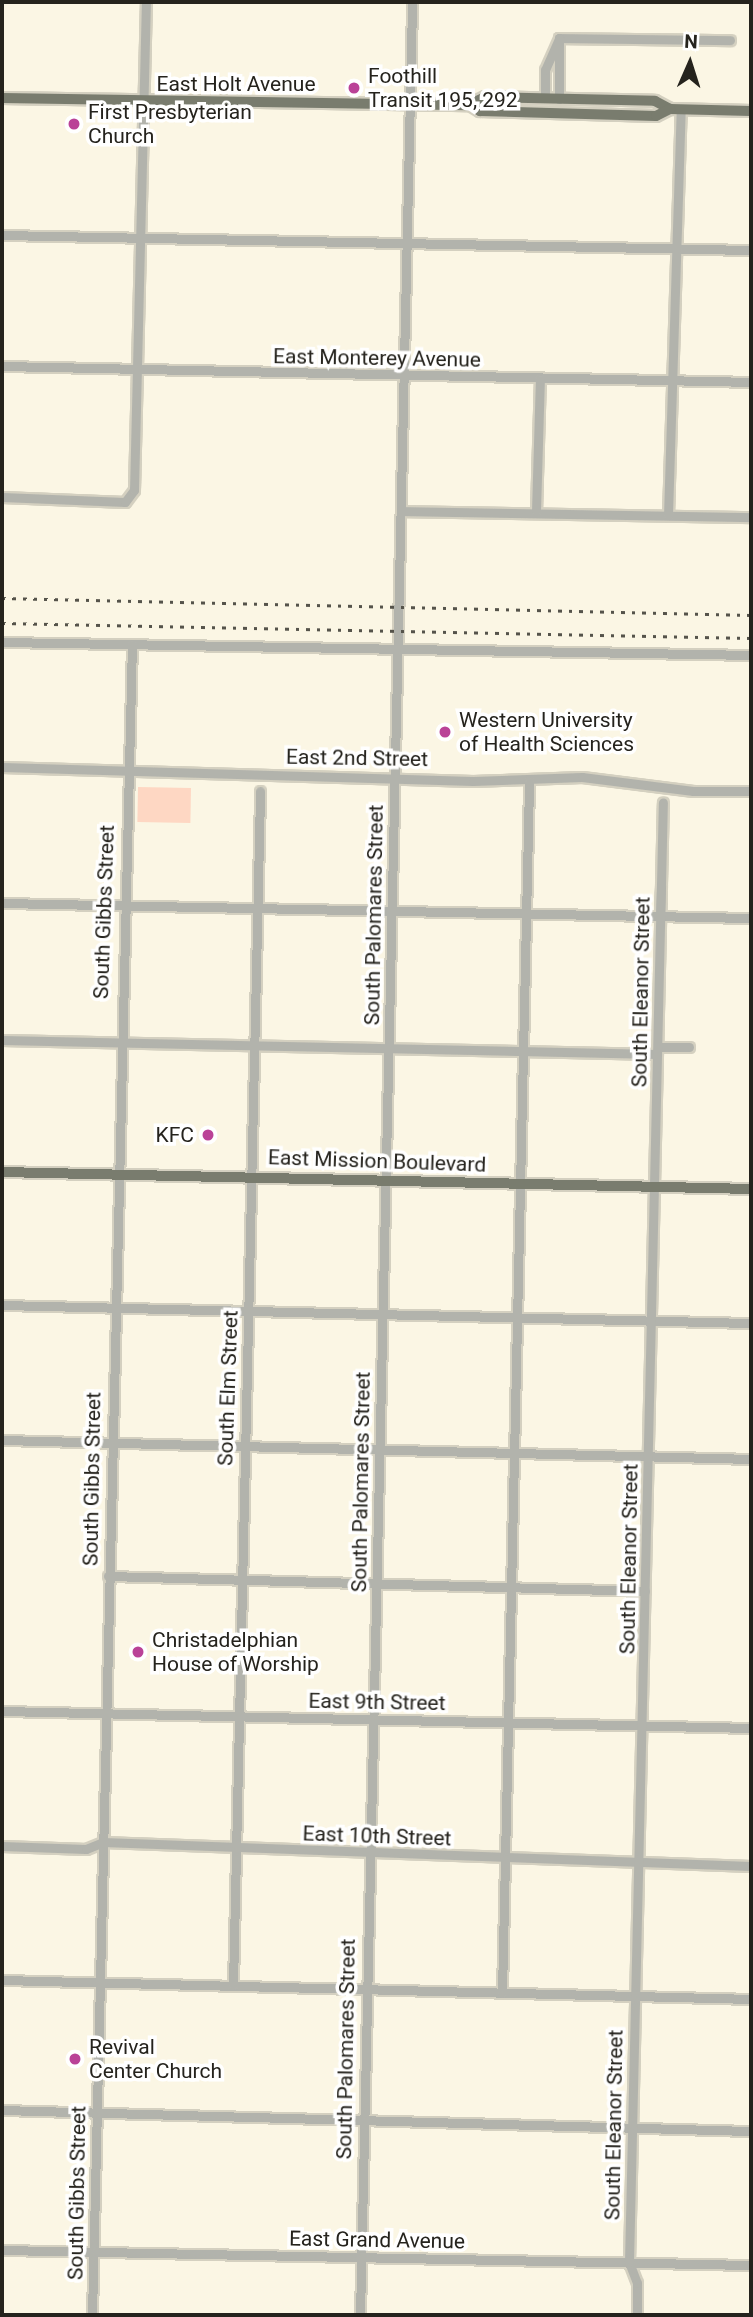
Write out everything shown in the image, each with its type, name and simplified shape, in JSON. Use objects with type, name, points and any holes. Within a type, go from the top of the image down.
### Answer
[{"type":"main road","name":"East Holt Avenue","points":[[2,97],[144,103],[470,105],[485,97],[545,98],[655,101],[676,109],[751,111]]},
{"type":"main road","name":"East Holt Avenue","points":[[470,105],[480,111],[656,116],[676,109]]},
{"type":"main road","name":"East Mission Boulevard","points":[[2,1172],[751,1189]]},
{"type":"street","points":[[2,497],[125,502],[134,490],[146,2]]},
{"type":"street","name":"South Palomares Street","points":[[360,2315],[364,1986],[374,1721],[383,1179],[389,1046],[403,376],[409,243],[412,2]]},
{"type":"street","points":[[559,38],[730,40]]},
{"type":"street","points":[[545,98],[545,70],[559,38]]},
{"type":"street","points":[[559,38],[559,99]]},
{"type":"street","points":[[668,515],[677,248],[676,109]]},
{"type":"street","points":[[2,235],[751,250]]},
{"type":"street","name":"East Monterey Avenue","points":[[2,366],[751,382]]},
{"type":"street","points":[[536,511],[540,379]]},
{"type":"street","points":[[401,510],[751,517]]},
{"type":"street","points":[[2,642],[751,655]]},
{"type":"street","name":"South Gibbs Street","points":[[92,2315],[114,1175],[125,770],[132,644]]},
{"type":"street","name":"East 2nd Street","points":[[2,767],[529,781],[582,777],[693,791],[751,791]]},
{"type":"street","points":[[502,1993],[529,781]]},
{"type":"street","name":"South Elm Street","points":[[233,1985],[243,1447],[260,791]]},
{"type":"street","name":"South Eleanor Street","points":[[637,2315],[637,2283],[629,2262],[634,1996],[644,1726],[663,802]]},
{"type":"street","points":[[2,903],[391,914],[751,918]]},
{"type":"street","points":[[2,1040],[118,1040],[522,1051],[657,1050],[689,1047]]},
{"type":"street","points":[[2,1305],[112,1310],[751,1323]]},
{"type":"street","points":[[2,1440],[751,1458]]},
{"type":"street","points":[[108,1576],[377,1586],[645,1591]]},
{"type":"street","name":"East 9th Street","points":[[2,1711],[751,1728]]},
{"type":"street","name":"East 10th Street","points":[[2,1846],[86,1849],[103,1842],[236,1849],[370,1851],[506,1860],[751,1866]]},
{"type":"street","points":[[2,1980],[364,1986],[502,1993],[751,1999]]},
{"type":"street","points":[[2,2110],[361,2123],[751,2131]]},
{"type":"street","name":"East Grand Avenue","points":[[2,2250],[751,2265]]},
{"type":"shaded area","points":[[138,787],[191,788],[190,823],[137,822]]},
{"type":"railway","points":[[2,598],[751,615]]},
{"type":"railway","points":[[2,623],[751,638]]},
{"type":"place","name":"Foothill Transit 195, 292","points":[[354,88]]},
{"type":"place","name":"First Presbyterian Church","points":[[74,124]]},
{"type":"place","name":"Western University of Health Sciences","points":[[445,732]]},
{"type":"place","name":"KFC","points":[[208,1135]]},
{"type":"place","name":"Christadelphian House of Worship","points":[[138,1652]]},
{"type":"place","name":"Revival Center Church","points":[[75,2059]]}]
